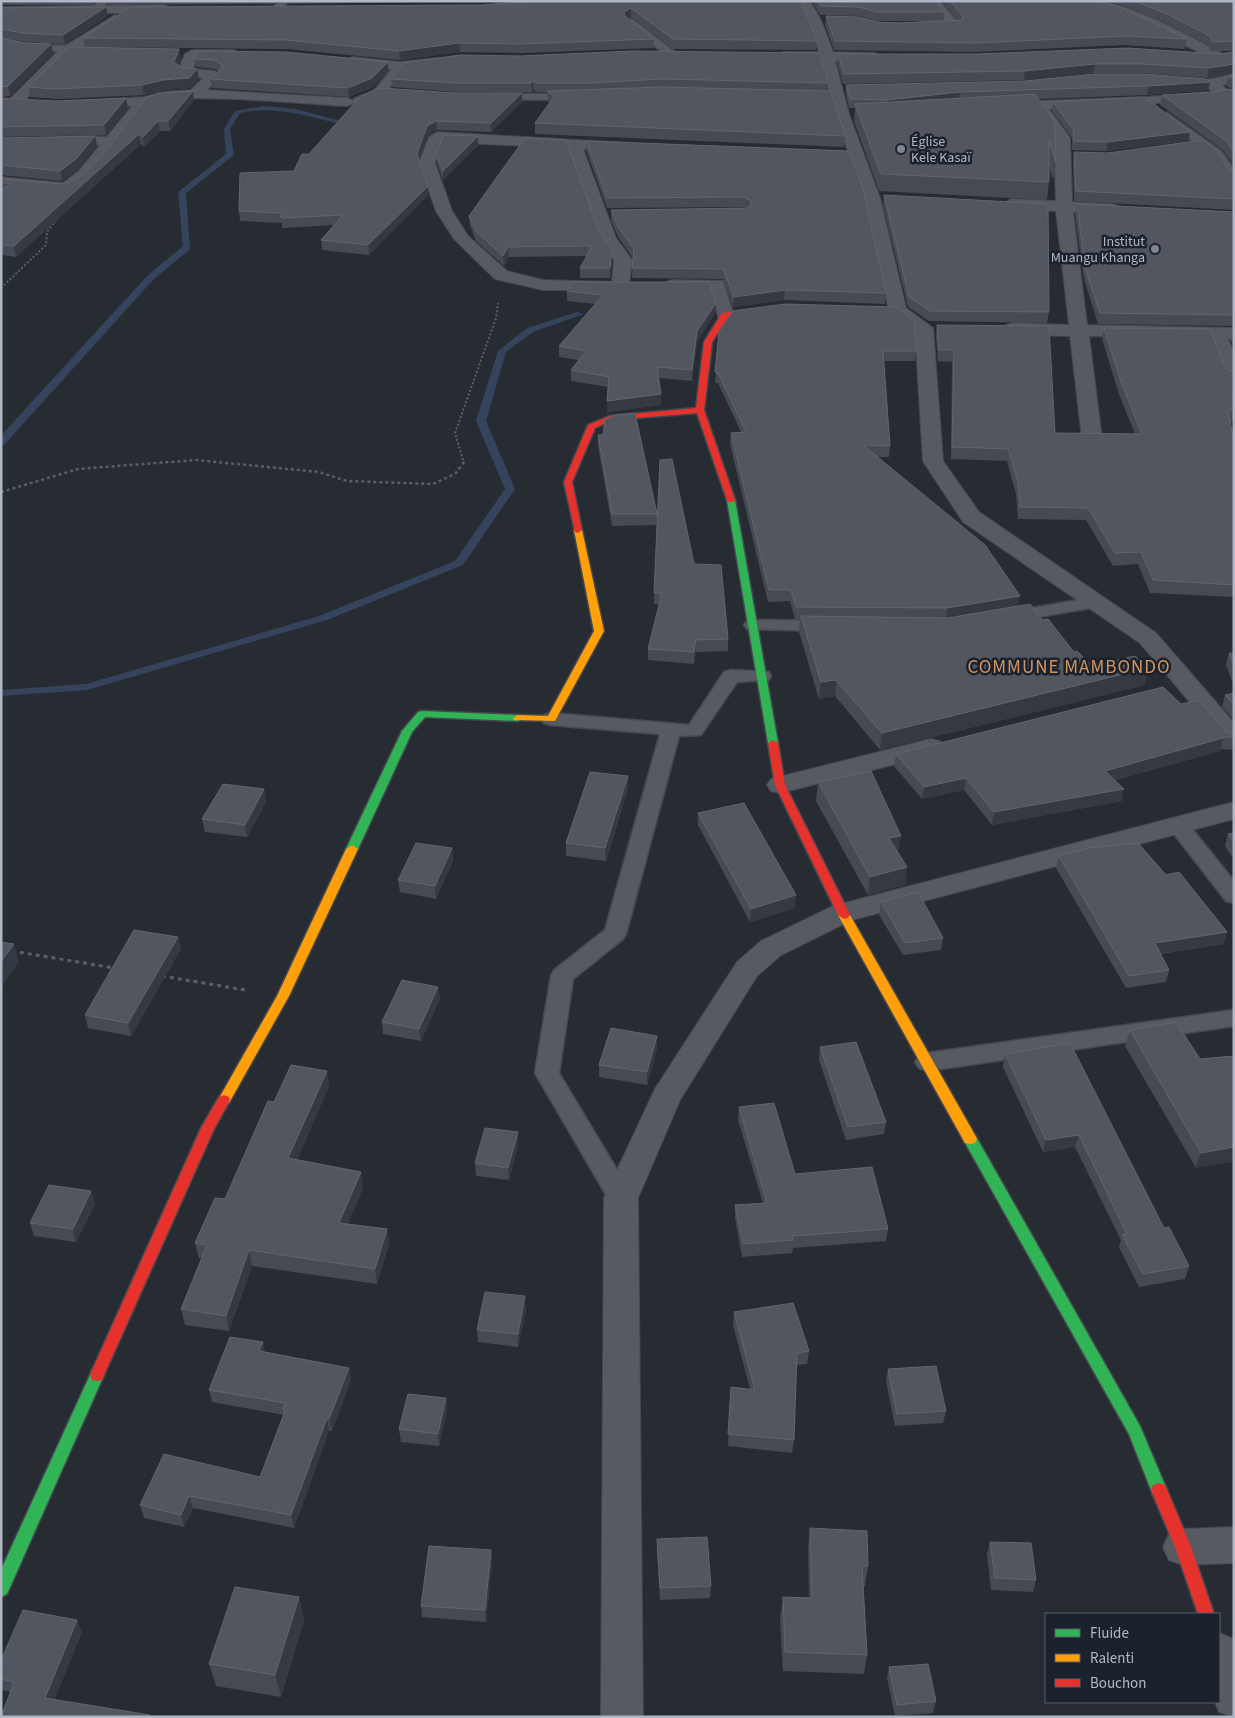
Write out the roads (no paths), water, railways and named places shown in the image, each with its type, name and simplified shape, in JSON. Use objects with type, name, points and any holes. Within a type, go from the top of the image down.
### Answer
[{"type":"street","points":[[803,1],[818,21],[841,100],[847,154],[882,198],[893,311],[934,328],[933,461],[971,516],[1148,638],[1234,739]]},
{"type":"street","points":[[1090,1],[1126,12],[1234,65]]},
{"type":"street","points":[[1,11],[99,6],[128,10],[181,8]]},
{"type":"street","points":[[277,6],[297,8]]},
{"type":"street","points":[[8,103],[68,50],[128,10]]},
{"type":"street","points":[[1176,53],[1218,58],[1234,56]]},
{"type":"street","points":[[195,94],[215,75],[184,72],[188,54],[249,55]]},
{"type":"street","points":[[648,54],[677,55]]},
{"type":"street","points":[[769,56],[890,57]]},
{"type":"street","points":[[334,60],[400,66],[452,60]]},
{"type":"street","points":[[1228,94],[1207,82],[1234,78]]},
{"type":"street","points":[[77,104],[144,101],[165,96],[195,94],[348,102]]},
{"type":"street","points":[[994,106],[1147,101],[1228,94]]},
{"type":"street","points":[[1,182],[66,188],[85,174],[144,101]]},
{"type":"street","points":[[8,103],[31,104]]},
{"type":"street","points":[[1039,106],[1062,138],[1067,156],[1064,207],[1081,330],[1092,439]]},
{"type":"street","points":[[638,146],[437,137],[427,163],[444,211],[462,239],[501,275],[542,285],[640,286]]},
{"type":"street","points":[[574,144],[604,214],[608,238],[623,260],[620,286]]},
{"type":"street","points":[[997,203],[1132,211]]},
{"type":"street","points":[[659,286],[718,285],[725,315],[708,342],[700,410],[732,503],[780,785],[843,913],[1135,1431],[1183,1547],[1206,1613]]},
{"type":"street","points":[[725,315],[774,309]]},
{"type":"street","points":[[992,328],[1225,334],[1234,377]]},
{"type":"street","points":[[1,1589],[208,1128],[283,996],[407,731],[422,714],[551,719],[599,631],[568,482],[591,427],[610,418],[700,410]]},
{"type":"street","points":[[1158,690],[1187,683]]},
{"type":"street","points":[[780,785],[954,742]]},
{"type":"street","points":[[622,1717],[621,1198],[666,1097],[747,969],[771,948],[843,913],[1234,810]]},
{"type":"street","points":[[1183,1547],[1234,1545]]},
{"type":"street","points":[[1220,1656],[1234,1697]]},
{"type":"lane","points":[[927,26],[955,26],[935,1]]},
{"type":"lane","points":[[631,22],[677,55]]},
{"type":"lane","points":[[1,42],[26,47],[85,52]]},
{"type":"lane","points":[[348,102],[365,100],[381,92],[400,66]]},
{"type":"lane","points":[[381,92],[400,93]]},
{"type":"lane","points":[[484,97],[582,97]]},
{"type":"lane","points":[[1147,101],[1217,154],[1234,178]]},
{"type":"lane","points":[[57,142],[112,141]]},
{"type":"lane","points":[[1184,146],[1204,144]]},
{"type":"lane","points":[[1217,154],[1234,152]]},
{"type":"lane","points":[[993,619],[1096,602]]},
{"type":"lane","points":[[753,626],[850,626]]},
{"type":"lane","points":[[551,719],[694,731],[731,676],[762,676]]},
{"type":"lane","points":[[621,1198],[547,1073],[562,976],[615,934],[672,729]]},
{"type":"lane","points":[[1178,825],[1234,896]]},
{"type":"lane","points":[[927,1062],[1234,1018]]},
{"type":"waterway","points":[[1,443],[150,278],[187,247],[182,192],[230,155],[227,129],[237,112],[265,108],[280,109],[353,125]]},
{"type":"waterway","points":[[1,693],[87,687],[323,618],[459,563],[510,489],[481,421],[502,351],[530,330],[580,314]]},
{"type":"place","name":"Église Kele Kasaï","points":[[901,149]]},
{"type":"place","name":"Institut Muangu Khanga","points":[[1155,249]]},
{"type":"district","name":"COMMUNE MAMBONDO","points":[[1069,666]]}]
